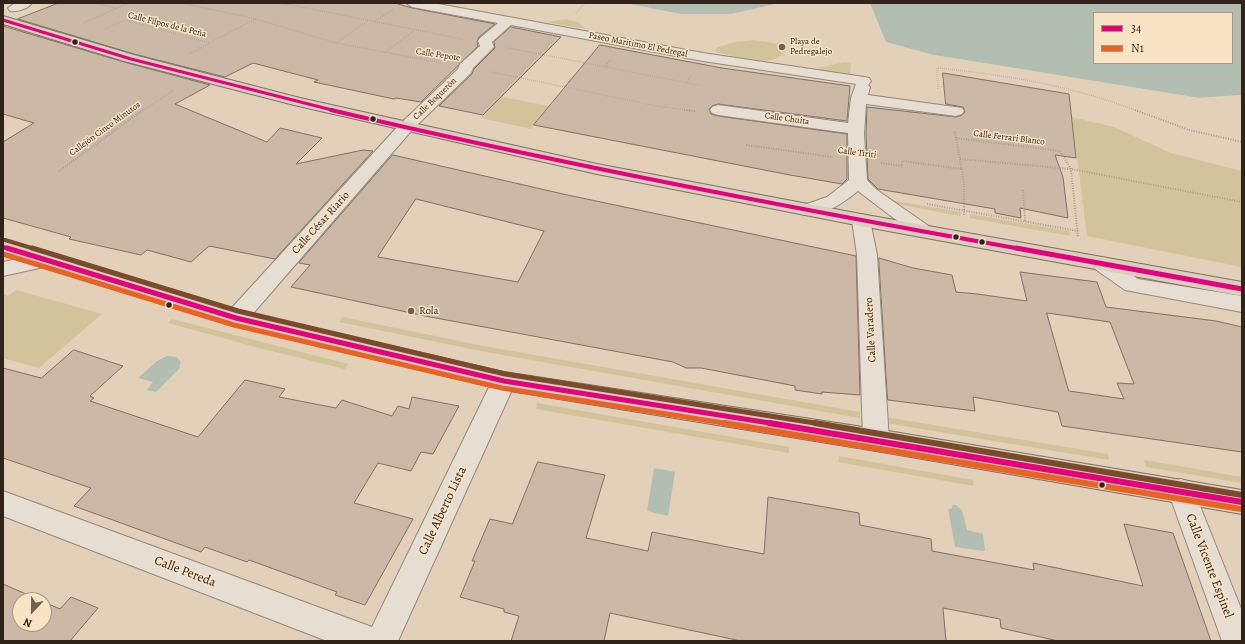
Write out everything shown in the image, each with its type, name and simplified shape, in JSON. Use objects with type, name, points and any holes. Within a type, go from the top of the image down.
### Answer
[{"type":"main road","points":[[3,20],[164,67],[299,102],[597,169],[808,210],[1242,290]]},
{"type":"main road","points":[[3,247],[236,318],[504,380],[876,440],[1242,502]]},
{"type":"street","name":"Paseo Marítimo El Pedregal","points":[[412,3],[703,57],[862,89],[956,111]]},
{"type":"street","name":"Calle Boquerón","points":[[406,127],[466,70],[465,67],[487,47],[484,41],[508,21]]},
{"type":"street","points":[[862,89],[856,129],[858,182],[871,194],[923,231]]},
{"type":"street","name":"Calle Chuita","points":[[718,110],[856,129]]},
{"type":"street","name":"Calle César Riario","points":[[236,318],[406,127]]},
{"type":"street","points":[[808,210],[834,201],[858,182]]},
{"type":"street","name":"Calle Varadero","points":[[862,220],[867,255],[876,440]]},
{"type":"street","points":[[3,269],[46,260]]},
{"type":"street","points":[[1102,264],[1132,284],[1242,304]]},
{"type":"street","name":"Calle Alberto Lista","points":[[382,641],[504,380]]},
{"type":"street","name":"Calle Vicente Espinel","points":[[1181,491],[1238,641]]},
{"type":"street","name":"Calle Pereda","points":[[3,503],[368,641]]},
{"type":"path","points":[[93,3],[117,8]]},
{"type":"path","points":[[56,35],[128,3]]},
{"type":"path","name":"Calle Pepote","points":[[181,3],[256,19],[336,43],[383,53],[465,67],[657,106],[695,111]]},
{"type":"path","points":[[192,5],[196,3]]},
{"type":"path","points":[[573,16],[585,3]]},
{"type":"path","points":[[374,22],[397,7]]},
{"type":"path","points":[[164,67],[256,19]]},
{"type":"path","name":"Calle Filpos de la Peña","points":[[78,42],[125,20],[210,43]]},
{"type":"path","points":[[336,43],[369,21]]},
{"type":"path","points":[[383,53],[415,30]]},
{"type":"path","points":[[563,86],[585,63]]},
{"type":"path","points":[[934,89],[938,90],[937,68],[994,74],[1052,84],[1115,102],[1189,130],[1242,142]]},
{"type":"path","name":"Callejón Cinco Minutos","points":[[58,171],[127,122],[130,118],[161,98]]},
{"type":"path","points":[[955,132],[964,183],[964,211]]},
{"type":"path","name":"Calle Ferrari Blanco","points":[[956,138],[1060,151],[1071,169]]},
{"type":"path","name":"Calle Tiriti","points":[[746,145],[902,166],[902,161],[962,169]]},
{"type":"path","points":[[960,159],[1071,169],[1242,202]]},
{"type":"path","points":[[925,203],[1078,231],[1071,169]]},
{"type":"path","points":[[1023,190],[1025,221]]},
{"type":"shaded area","points":[[625,3],[779,3],[731,14],[681,14]]},
{"type":"shaded area","points":[[870,3],[1242,3],[1242,95],[1199,98],[934,55],[886,42]]},
{"type":"shaded area","points":[[566,19],[578,22],[586,29],[546,22]]},
{"type":"shaded area","points":[[754,40],[779,44],[785,47],[782,55],[776,59],[767,60],[756,60],[716,52],[716,48],[734,42]]},
{"type":"shaded area","points":[[845,62],[851,64],[850,74],[820,70],[819,68]]},
{"type":"shaded area","points":[[502,97],[549,106],[531,129],[481,118]]},
{"type":"shaded area","points":[[1072,117],[1114,127],[1171,153],[1242,171],[1242,267],[1087,236]]},
{"type":"shaded area","points":[[891,200],[961,212],[960,216],[891,203]]},
{"type":"shaded area","points":[[970,214],[1069,231],[1070,236],[970,218]]},
{"type":"shaded area","points":[[16,290],[102,314],[39,368],[3,358],[3,294],[8,296]]},
{"type":"shaded area","points":[[342,317],[489,347],[860,412],[860,418],[486,352],[339,322]]},
{"type":"shaded area","points":[[172,319],[348,364],[345,369],[263,349],[168,323]]},
{"type":"shaded area","points":[[167,356],[177,357],[181,362],[179,369],[156,392],[147,390],[153,382],[138,378],[157,361]]},
{"type":"shaded area","points":[[537,403],[789,447],[789,453],[536,409]]},
{"type":"shaded area","points":[[885,417],[1108,454],[1109,460],[885,423]]},
{"type":"shaded area","points":[[839,456],[973,480],[974,486],[838,462]]},
{"type":"shaded area","points":[[1144,460],[1242,477],[1242,483],[1146,467]]},
{"type":"shaded area","points":[[654,468],[675,472],[668,516],[647,511]]},
{"type":"shaded area","points":[[953,505],[956,505],[962,510],[967,530],[983,534],[985,551],[955,547],[948,508],[951,509]]},
{"type":"pier","points":[[934,55],[1199,98],[1242,95],[1242,97],[1199,100],[934,57]]},
{"type":"building","points":[[59,3],[395,3],[412,8],[495,24],[479,37],[477,42],[478,46],[421,102],[396,98],[394,99],[314,82],[318,80],[253,63],[225,77],[134,54],[18,19]]},
{"type":"building","points":[[3,26],[124,62],[210,85],[175,104],[267,142],[280,128],[322,138],[296,164],[363,150],[373,151],[275,259],[209,246],[191,262],[147,250],[141,255],[69,239],[71,237],[3,218],[3,142],[34,123],[3,114]]},
{"type":"building","points":[[511,27],[561,37],[483,115],[439,106],[472,74],[474,69],[495,48],[494,42]]},
{"type":"building","points":[[600,45],[722,68],[850,86],[847,121],[718,104],[709,109],[711,114],[718,116],[847,134],[847,179],[842,184],[534,125]]},
{"type":"building","points":[[943,73],[1069,94],[1076,158],[1055,155],[1063,177],[1068,218],[1020,208],[1021,218],[995,213],[995,209],[878,189],[868,179],[866,134],[867,107],[956,117],[962,115],[965,112],[963,107],[946,104]]},
{"type":"building","points":[[393,155],[563,194],[856,256],[860,395],[822,392],[822,394],[795,390],[795,386],[701,368],[686,368],[673,362],[425,316],[291,287],[310,265],[299,263]],"holes":[[[416,199],[544,231],[518,282],[378,257]]]},
{"type":"building","points":[[879,258],[913,268],[952,275],[956,292],[1027,301],[1020,272],[1097,282],[1106,307],[1216,321],[1242,327],[1242,452],[1062,426],[1058,412],[973,397],[975,411],[888,400]],"holes":[[[1047,313],[1110,322],[1134,384],[1117,383],[1124,399],[1069,391]]]},
{"type":"building","points":[[74,350],[123,366],[90,396],[94,398],[90,401],[198,437],[245,380],[285,389],[279,397],[336,408],[342,400],[392,416],[398,406],[409,409],[412,397],[459,406],[433,454],[421,452],[411,471],[378,463],[354,503],[413,519],[365,605],[335,595],[337,592],[249,560],[247,562],[205,547],[201,552],[74,506],[91,488],[3,458],[3,368],[41,378]]},
{"type":"building","points":[[538,462],[605,475],[586,538],[648,551],[652,532],[764,554],[768,497],[859,513],[860,525],[931,539],[932,551],[1034,570],[1033,563],[1143,586],[1124,524],[1173,533],[1211,641],[1058,641],[1001,628],[1000,619],[943,608],[946,641],[741,641],[610,613],[604,641],[511,641],[519,616],[504,612],[504,609],[460,597],[475,561],[472,561],[490,519],[512,524]]},
{"type":"building","points":[[3,584],[22,592],[12,592],[12,632],[52,632],[52,606],[60,609],[71,597],[98,608],[70,641],[3,641]]},
{"type":"transit line","name":"34","points":[[3,20],[131,59],[268,95],[545,158],[823,213],[1242,289]]},
{"type":"transit line","points":[[5,240],[238,311],[505,374],[877,433],[1242,495]]},
{"type":"transit line","name":"34","points":[[3,247],[236,318],[504,381],[876,440],[1242,502]]},
{"type":"transit line","name":"N1","points":[[3,254],[234,325],[502,388],[875,447],[1241,509]]},
{"type":"place","name":"Playa de Pedregalejo","points":[[782,47]]},
{"type":"place","name":"Rola","points":[[411,311]]}]
